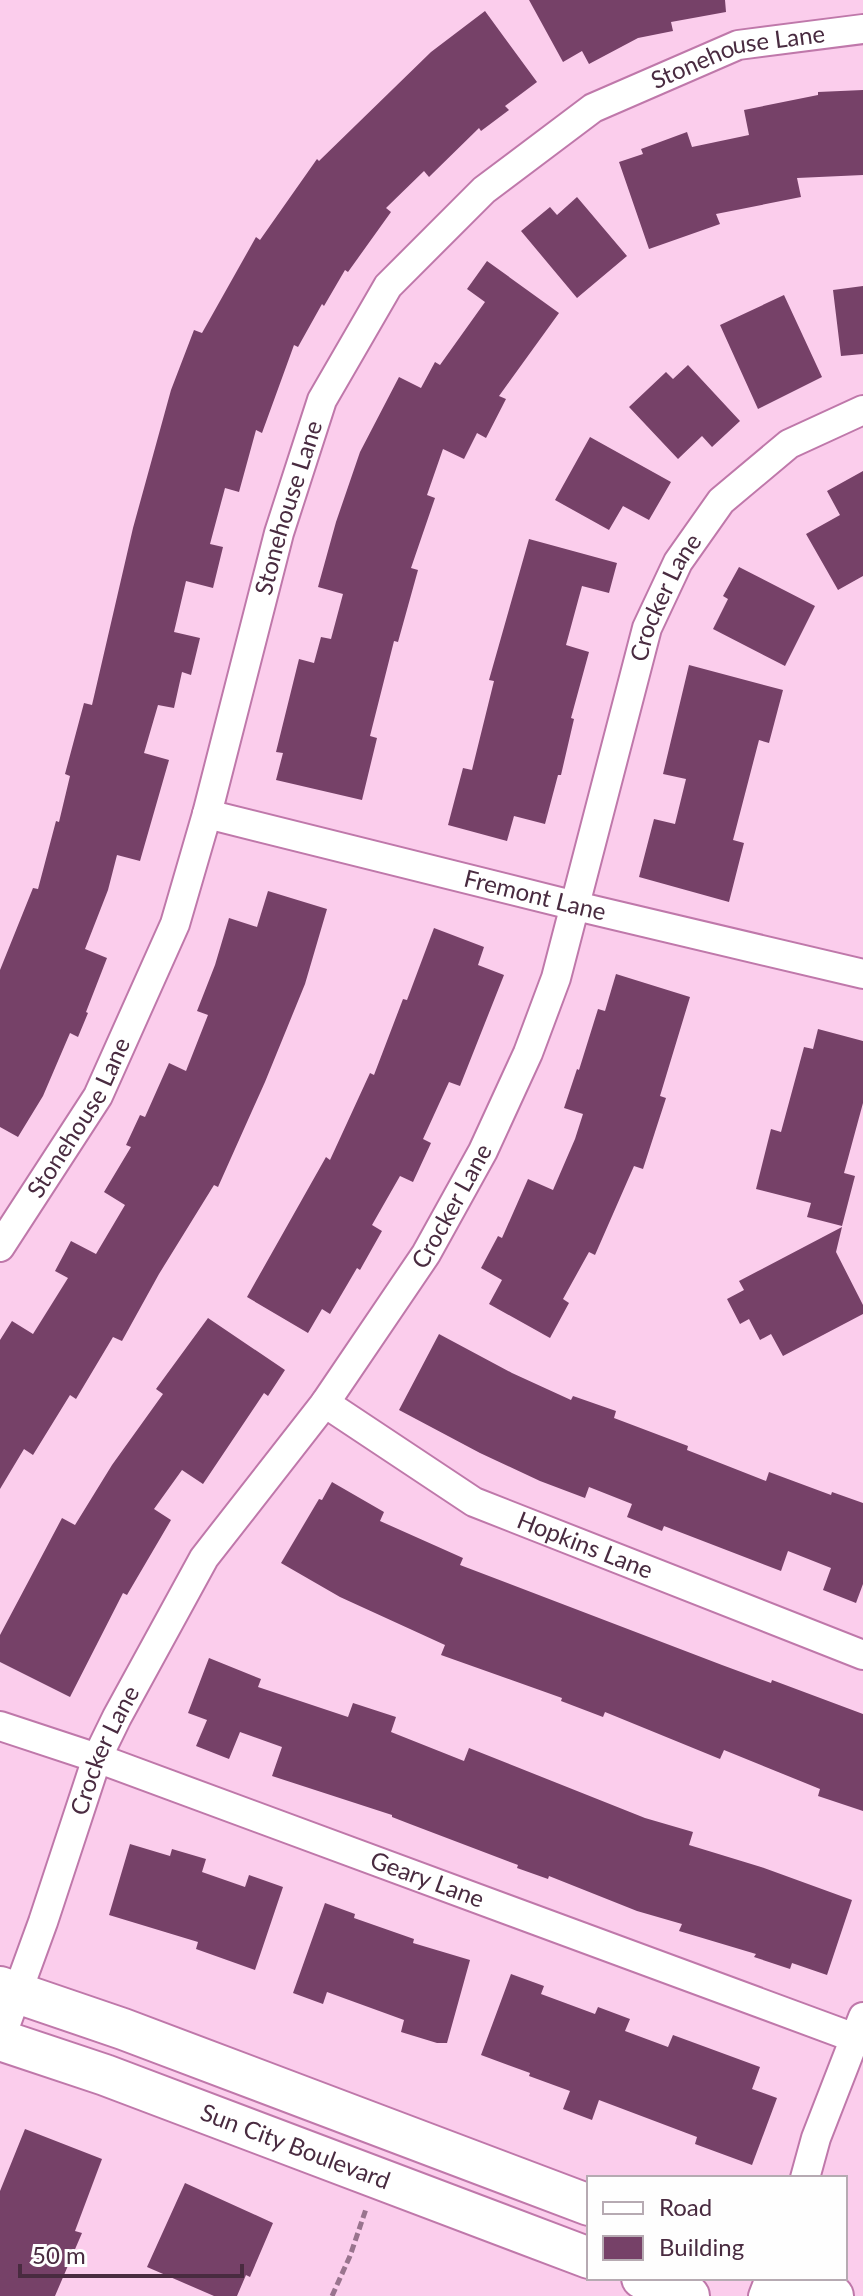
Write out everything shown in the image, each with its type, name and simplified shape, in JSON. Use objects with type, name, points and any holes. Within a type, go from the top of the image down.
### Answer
[{"type":"street","name":"Stonehouse Lane","points":[[0,1247],[98,1096],[175,924],[207,814],[279,533],[322,400],[388,286],[484,190],[593,108],[738,45],[863,29]]},
{"type":"street","name":"Crocker Lane","points":[[5,2015],[97,1758],[204,1558],[325,1403],[426,1254],[483,1151],[528,1053],[556,978],[647,628],[678,562],[721,501],[789,444],[863,410]]},
{"type":"street","name":"Fremont Lane","points":[[207,814],[863,974]]},
{"type":"street","name":"Hopkins Lane","points":[[325,1403],[474,1502],[863,1655]]},
{"type":"street","name":"Geary Lane","points":[[0,1726],[860,2032]]},
{"type":"street","name":"Sun City Boulevard","points":[[5,2015],[105,2075],[587,2257]]},
{"type":"street","name":"Sun City Boulevard","points":[[5,2015],[137,2034],[587,2204]]},
{"type":"street","points":[[806,2176],[816,2138],[860,2032]]},
{"type":"street","points":[[647,2280],[689,2296]]},
{"type":"street","points":[[790,2280],[833,2296]]},
{"type":"path","points":[[332,2296],[350,2256],[377,2178]]},
{"type":"building","points":[[529,0],[725,0],[726,12],[671,22],[673,31],[638,38],[589,64],[582,51],[563,62]]},
{"type":"building","points":[[485,11],[537,82],[505,106],[509,110],[481,131],[479,128],[429,177],[424,171],[386,208],[391,212],[348,272],[345,270],[298,347],[294,345],[262,433],[256,430],[239,492],[225,488],[210,544],[223,547],[213,588],[186,581],[174,632],[200,638],[191,675],[182,672],[174,708],[158,705],[144,753],[169,760],[140,861],[117,855],[108,890],[85,949],[107,958],[88,1013],[78,1037],[70,1033],[43,1096],[18,1137],[0,1127],[0,970],[33,888],[38,889],[56,821],[59,822],[70,776],[65,774],[84,703],[92,705],[133,528],[171,390],[194,330],[202,333],[256,237],[260,240],[317,159],[319,161],[431,52]]},
{"type":"building","points":[[863,90],[863,175],[797,178],[801,197],[716,214],[720,224],[649,249],[619,162],[643,154],[641,149],[687,132],[692,147],[749,135],[744,110],[818,95],[818,92]]},
{"type":"building","points":[[577,197],[627,256],[577,298],[521,231],[550,207],[557,215]]},
{"type":"building","points":[[487,261],[559,313],[499,396],[506,399],[486,438],[477,433],[464,459],[443,449],[427,495],[435,498],[411,568],[418,570],[398,642],[394,641],[370,736],[377,738],[362,800],[276,780],[283,753],[276,752],[299,659],[314,663],[321,637],[331,639],[343,594],[318,587],[360,452],[399,377],[421,388],[435,362],[440,365],[485,302],[467,289]]},
{"type":"building","points":[[863,286],[863,354],[841,356],[833,290]]},
{"type":"building","points":[[784,295],[822,377],[758,409],[720,325]]},
{"type":"building","points":[[688,365],[740,421],[712,447],[702,436],[678,459],[629,407],[666,372],[673,379]]},
{"type":"building","points":[[590,437],[671,482],[649,520],[623,506],[609,530],[555,500]]},
{"type":"building","points":[[863,471],[863,576],[838,590],[806,534],[840,515],[827,491]]},
{"type":"building","points":[[529,539],[617,563],[609,593],[582,586],[566,645],[589,652],[571,718],[574,719],[561,775],[558,775],[545,824],[514,816],[507,841],[448,825],[463,768],[472,770],[494,681],[489,680]]},
{"type":"building","points":[[739,567],[815,606],[785,666],[713,629],[728,599],[723,596]]},
{"type":"building","points":[[689,665],[783,690],[769,743],[759,740],[733,840],[744,843],[729,902],[639,877],[654,819],[675,824],[686,779],[663,774]]},
{"type":"building","points":[[268,891],[327,909],[305,984],[218,1187],[214,1185],[122,1341],[113,1337],[76,1399],[70,1395],[33,1455],[24,1449],[0,1489],[0,1340],[12,1321],[33,1334],[68,1278],[55,1271],[71,1241],[96,1254],[125,1205],[104,1192],[131,1147],[126,1145],[140,1115],[145,1117],[169,1063],[186,1071],[208,1015],[197,1011],[229,918],[257,927]]},
{"type":"building","points":[[434,928],[484,947],[478,965],[504,975],[460,1086],[449,1082],[423,1139],[431,1143],[413,1182],[400,1176],[372,1225],[382,1231],[360,1270],[357,1268],[330,1314],[322,1309],[308,1333],[247,1297],[326,1157],[330,1160],[370,1073],[374,1075]]},
{"type":"building","points":[[616,974],[690,997],[660,1096],[666,1098],[643,1169],[634,1166],[595,1255],[589,1252],[563,1299],[569,1303],[550,1338],[489,1304],[502,1280],[481,1268],[498,1236],[502,1238],[528,1179],[553,1190],[583,1114],[564,1108],[598,1009],[605,1011]]},
{"type":"building","points":[[818,1029],[863,1041],[863,1103],[844,1173],[855,1176],[842,1226],[807,1217],[811,1203],[756,1189],[771,1129],[781,1132],[804,1047],[813,1049]]},
{"type":"building","points":[[842,1227],[836,1252],[863,1305],[863,1314],[783,1356],[771,1334],[760,1340],[749,1319],[740,1324],[727,1299],[744,1290],[739,1281]]},
{"type":"building","points":[[208,1318],[285,1370],[268,1396],[264,1393],[203,1484],[182,1470],[154,1509],[171,1520],[127,1595],[123,1593],[70,1697],[0,1662],[0,1635],[62,1518],[75,1525],[112,1465],[163,1394],[156,1389]]},
{"type":"building","points":[[439,1334],[571,1400],[573,1396],[616,1411],[614,1418],[688,1446],[687,1450],[766,1481],[769,1472],[831,1495],[832,1492],[863,1503],[863,1584],[856,1603],[823,1590],[831,1568],[788,1551],[781,1571],[664,1526],[662,1531],[627,1517],[632,1504],[589,1487],[585,1498],[540,1481],[399,1410]]},
{"type":"building","points":[[332,1482],[384,1512],[380,1521],[463,1558],[460,1565],[722,1665],[863,1714],[863,1811],[818,1796],[820,1789],[724,1750],[720,1759],[605,1712],[603,1717],[561,1701],[562,1698],[441,1655],[445,1645],[340,1597],[281,1563]]},
{"type":"building","points":[[209,1658],[261,1679],[258,1687],[348,1717],[353,1703],[396,1717],[391,1732],[464,1761],[469,1748],[645,1818],[693,1832],[689,1845],[852,1900],[827,1975],[792,1963],[790,1969],[754,1957],[756,1954],[679,1931],[682,1924],[637,1911],[549,1876],[548,1879],[517,1868],[518,1865],[392,1815],[272,1776],[282,1747],[240,1732],[229,1759],[196,1746],[207,1720],[188,1713]]},
{"type":"building","points":[[130,1844],[170,1856],[172,1849],[206,1859],[202,1872],[245,1887],[249,1875],[283,1887],[255,1970],[196,1949],[198,1942],[109,1915]]},
{"type":"building","points":[[325,1903],[355,1914],[354,1918],[414,1939],[413,1943],[470,1960],[447,2043],[401,2032],[404,2020],[327,1992],[323,2004],[293,1993]]},
{"type":"building","points":[[511,1974],[544,1986],[541,1994],[595,2014],[598,2007],[630,2019],[625,2031],[668,2047],[673,2035],[760,2067],[752,2089],[777,2098],[752,2165],[695,2144],[697,2137],[599,2100],[592,2120],[563,2109],[570,2091],[481,2055]]},
{"type":"building","points":[[25,2129],[102,2159],[75,2231],[82,2233],[55,2296],[0,2296],[0,2191]]},
{"type":"building","points":[[185,2183],[273,2223],[250,2277],[246,2275],[237,2296],[214,2296],[147,2267]]}]
